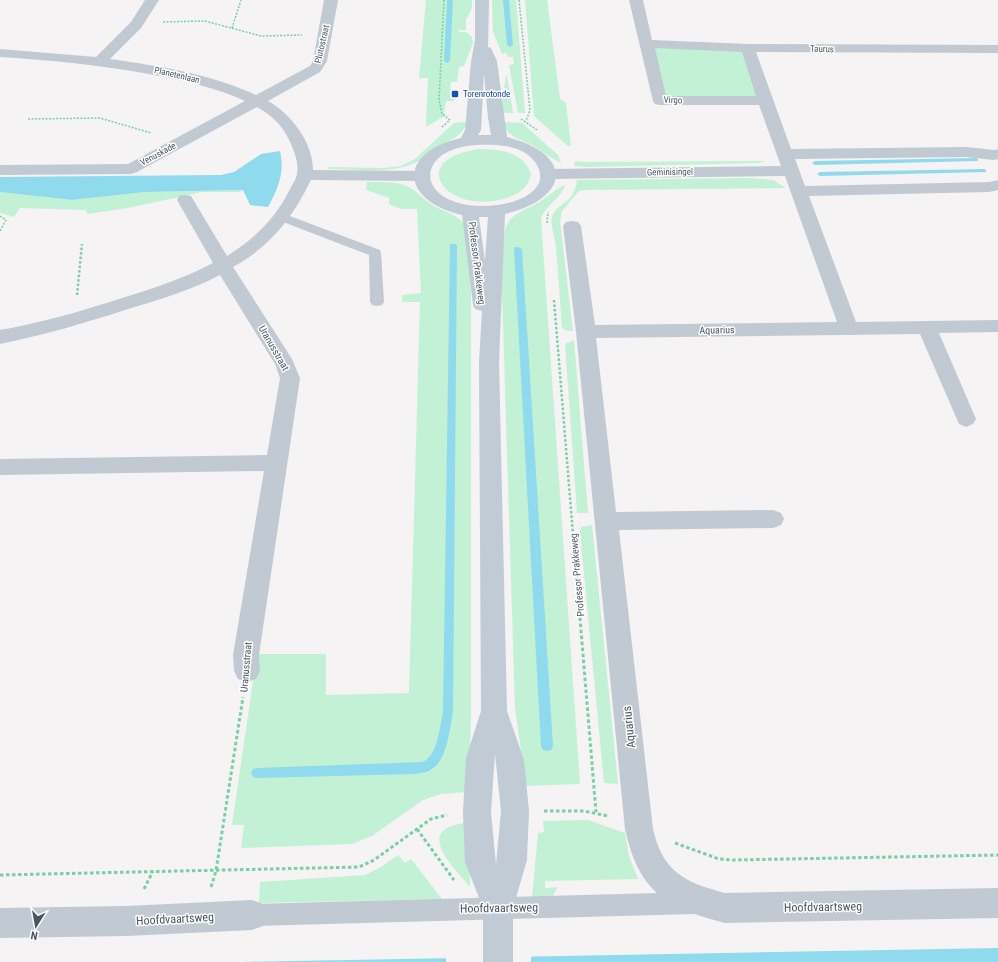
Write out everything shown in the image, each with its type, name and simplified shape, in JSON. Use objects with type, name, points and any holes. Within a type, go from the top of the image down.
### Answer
[{"type":"street","points":[[100,61],[140,21],[147,12],[152,0]]},
{"type":"street","name":"Plutostraat","points":[[257,100],[315,69],[320,61],[331,0]]},
{"type":"street","points":[[467,141],[472,130],[474,119],[478,62],[482,40],[482,0]]},
{"type":"street","name":"Virgo","points":[[636,0],[660,101],[765,100]]},
{"type":"street","points":[[482,40],[488,55],[495,119],[500,140]]},
{"type":"street","name":"Taurus","points":[[647,44],[748,48],[998,49]]},
{"type":"street","points":[[748,48],[765,100],[786,154],[848,328]]},
{"type":"street","name":"Planetenlaan","points":[[0,53],[100,61],[155,70],[198,80],[238,92],[257,100],[279,115],[290,128],[300,146],[305,165],[305,175]]},
{"type":"street","name":"Venuskade","points":[[0,170],[131,169],[257,100]]},
{"type":"street","points":[[500,140],[534,151],[543,161],[548,174],[548,181],[543,190],[532,199],[519,206],[497,211],[470,211],[450,206],[432,196],[424,186],[421,176],[425,162],[436,152],[451,145],[467,141],[500,140]]},
{"type":"street","points":[[786,154],[966,152],[997,157]]},
{"type":"street","name":"Geminisingel","points":[[548,174],[792,171]]},
{"type":"street","points":[[0,337],[84,317],[165,292],[194,280],[223,265],[246,251],[264,236],[289,207],[305,175],[421,176]]},
{"type":"street","points":[[799,191],[989,187],[998,185]]},
{"type":"street","points":[[186,200],[223,265]]},
{"type":"street","name":"Professor Prakkeweg","points":[[470,211],[489,362]]},
{"type":"street","name":"Professor Prakkeweg","points":[[497,211],[489,362],[494,711],[510,760],[515,811],[512,860],[498,908]]},
{"type":"street","name":"Aquarius","points":[[572,226],[586,332],[641,842],[651,867],[664,882],[686,896],[702,903]]},
{"type":"street","name":"Uranusstraat","points":[[223,265],[286,364],[290,378],[246,656],[247,671]]},
{"type":"street","name":"Aquarius","points":[[586,332],[998,326]]},
{"type":"street","points":[[927,327],[966,419]]},
{"type":"street","points":[[0,467],[277,463]]},
{"type":"street","points":[[606,521],[773,519]]},
{"type":"street","name":"Professor Prakkeweg","points":[[494,711],[480,758],[477,812],[480,862],[498,908]]},
{"type":"street","name":"Hoofdvaartsweg","points":[[702,903],[725,908],[998,903]]},
{"type":"street","points":[[498,908],[498,953]]},
{"type":"street","name":"Hoofdvaartsweg","points":[[0,923],[126,921],[252,915]]},
{"type":"lane","points":[[282,216],[375,253],[377,302]]},
{"type":"lane","name":"Hoofdvaartsweg","points":[[252,915],[702,903]]},
{"type":"path","points":[[232,28],[241,0]]},
{"type":"path","points":[[444,0],[438,78],[439,100],[442,114],[450,120]]},
{"type":"path","points":[[519,0],[530,110],[526,120]]},
{"type":"path","points":[[140,21],[205,21],[261,36],[325,35]]},
{"type":"path","points":[[28,119],[100,118],[180,142]]},
{"type":"path","points":[[0,216],[6,220],[0,231]]},
{"type":"path","points":[[76,300],[82,244]]},
{"type":"path","name":"Professor Prakkeweg","points":[[558,338],[596,812]]},
{"type":"path","name":"Uranusstraat","points":[[216,871],[247,671]]},
{"type":"path","points":[[0,875],[359,867],[374,860],[417,829]]},
{"type":"path","points":[[674,843],[719,859],[734,860],[998,854]]},
{"type":"green space","points":[[426,0],[472,0],[472,8],[466,20],[466,30],[459,30],[459,32],[466,32],[472,37],[473,43],[464,66],[459,67],[457,82],[451,82],[450,89],[455,90],[454,101],[446,101],[444,113],[446,115],[426,127],[428,78],[419,78]]},
{"type":"green space","points":[[492,0],[516,0],[525,113],[518,113],[509,65],[514,64],[513,57],[508,57],[507,53],[502,54],[493,32]]},
{"type":"green space","points":[[525,0],[547,0],[560,99],[566,103],[571,146],[568,146],[534,116]]},
{"type":"green space","points":[[653,46],[743,46],[764,101],[663,101]]},
{"type":"green space","points":[[507,76],[513,113],[502,113]]},
{"type":"green space","points":[[503,122],[522,123],[558,155],[561,163],[534,146],[511,135]]},
{"type":"green space","points":[[454,123],[467,123],[464,128],[458,135],[437,147],[420,161],[407,166],[385,170],[328,169],[328,167],[384,168],[401,166],[415,159]]},
{"type":"green space","points":[[480,149],[503,151],[517,156],[523,161],[531,174],[525,187],[519,192],[506,198],[485,202],[467,200],[452,194],[442,185],[439,174],[443,164],[456,155]]},
{"type":"green space","points":[[575,161],[766,161],[759,163],[586,167],[574,166]]},
{"type":"green space","points":[[752,178],[773,180],[786,188],[579,191],[562,211],[560,221],[573,331],[568,331],[562,328],[556,247],[552,228],[552,217],[554,212],[573,194],[577,180]]},
{"type":"green space","points":[[367,182],[395,183],[412,189],[431,204],[460,219],[466,228],[470,244],[471,722],[468,792],[441,794],[423,800],[372,836],[352,844],[241,848],[244,825],[232,825],[257,654],[326,654],[326,695],[409,693],[420,302],[402,302],[402,295],[421,293],[417,209],[400,209],[389,204],[389,198],[366,190]]},
{"type":"green space","points":[[565,185],[560,195],[546,209],[541,219],[580,784],[526,786],[515,708],[501,260],[505,230],[510,220],[517,214]]},
{"type":"green space","points":[[243,190],[239,192],[202,192],[128,208],[87,214],[86,210],[20,208],[14,217],[0,213],[0,192],[72,200],[145,192]]},
{"type":"green space","points":[[574,340],[588,513],[577,513],[565,344]]},
{"type":"green space","points":[[592,525],[618,784],[604,783],[580,532],[581,527]]},
{"type":"green space","points":[[588,820],[625,833],[629,856],[638,879],[545,881],[545,888],[558,887],[552,897],[532,898],[538,833],[544,832],[543,821]]},
{"type":"green space","points":[[469,822],[470,887],[448,861],[443,853],[439,838],[442,832],[447,828]]},
{"type":"green space","points":[[398,855],[405,863],[411,859],[442,899],[259,903],[260,882],[365,875],[381,867]]},
{"type":"water","points":[[280,151],[282,166],[280,180],[268,207],[250,205],[243,190],[145,192],[72,200],[0,192],[0,177],[221,175],[234,172],[261,154]]},
{"type":"water","points":[[998,948],[998,962],[241,962]]},
{"type":"pier","points":[[531,955],[531,962],[446,962],[446,957]]},
{"type":"waterway","points":[[447,61],[450,0]]},
{"type":"waterway","points":[[506,0],[510,45]]},
{"type":"waterway","points":[[815,163],[976,160]]},
{"type":"waterway","points":[[820,174],[984,171]]},
{"type":"waterway","points":[[257,773],[414,769],[429,765],[437,755],[440,748],[448,712],[453,246]]},
{"type":"waterway","points":[[518,249],[547,746]]},
{"type":"place","name":"Torenrotonde","points":[[455,94]]}]
